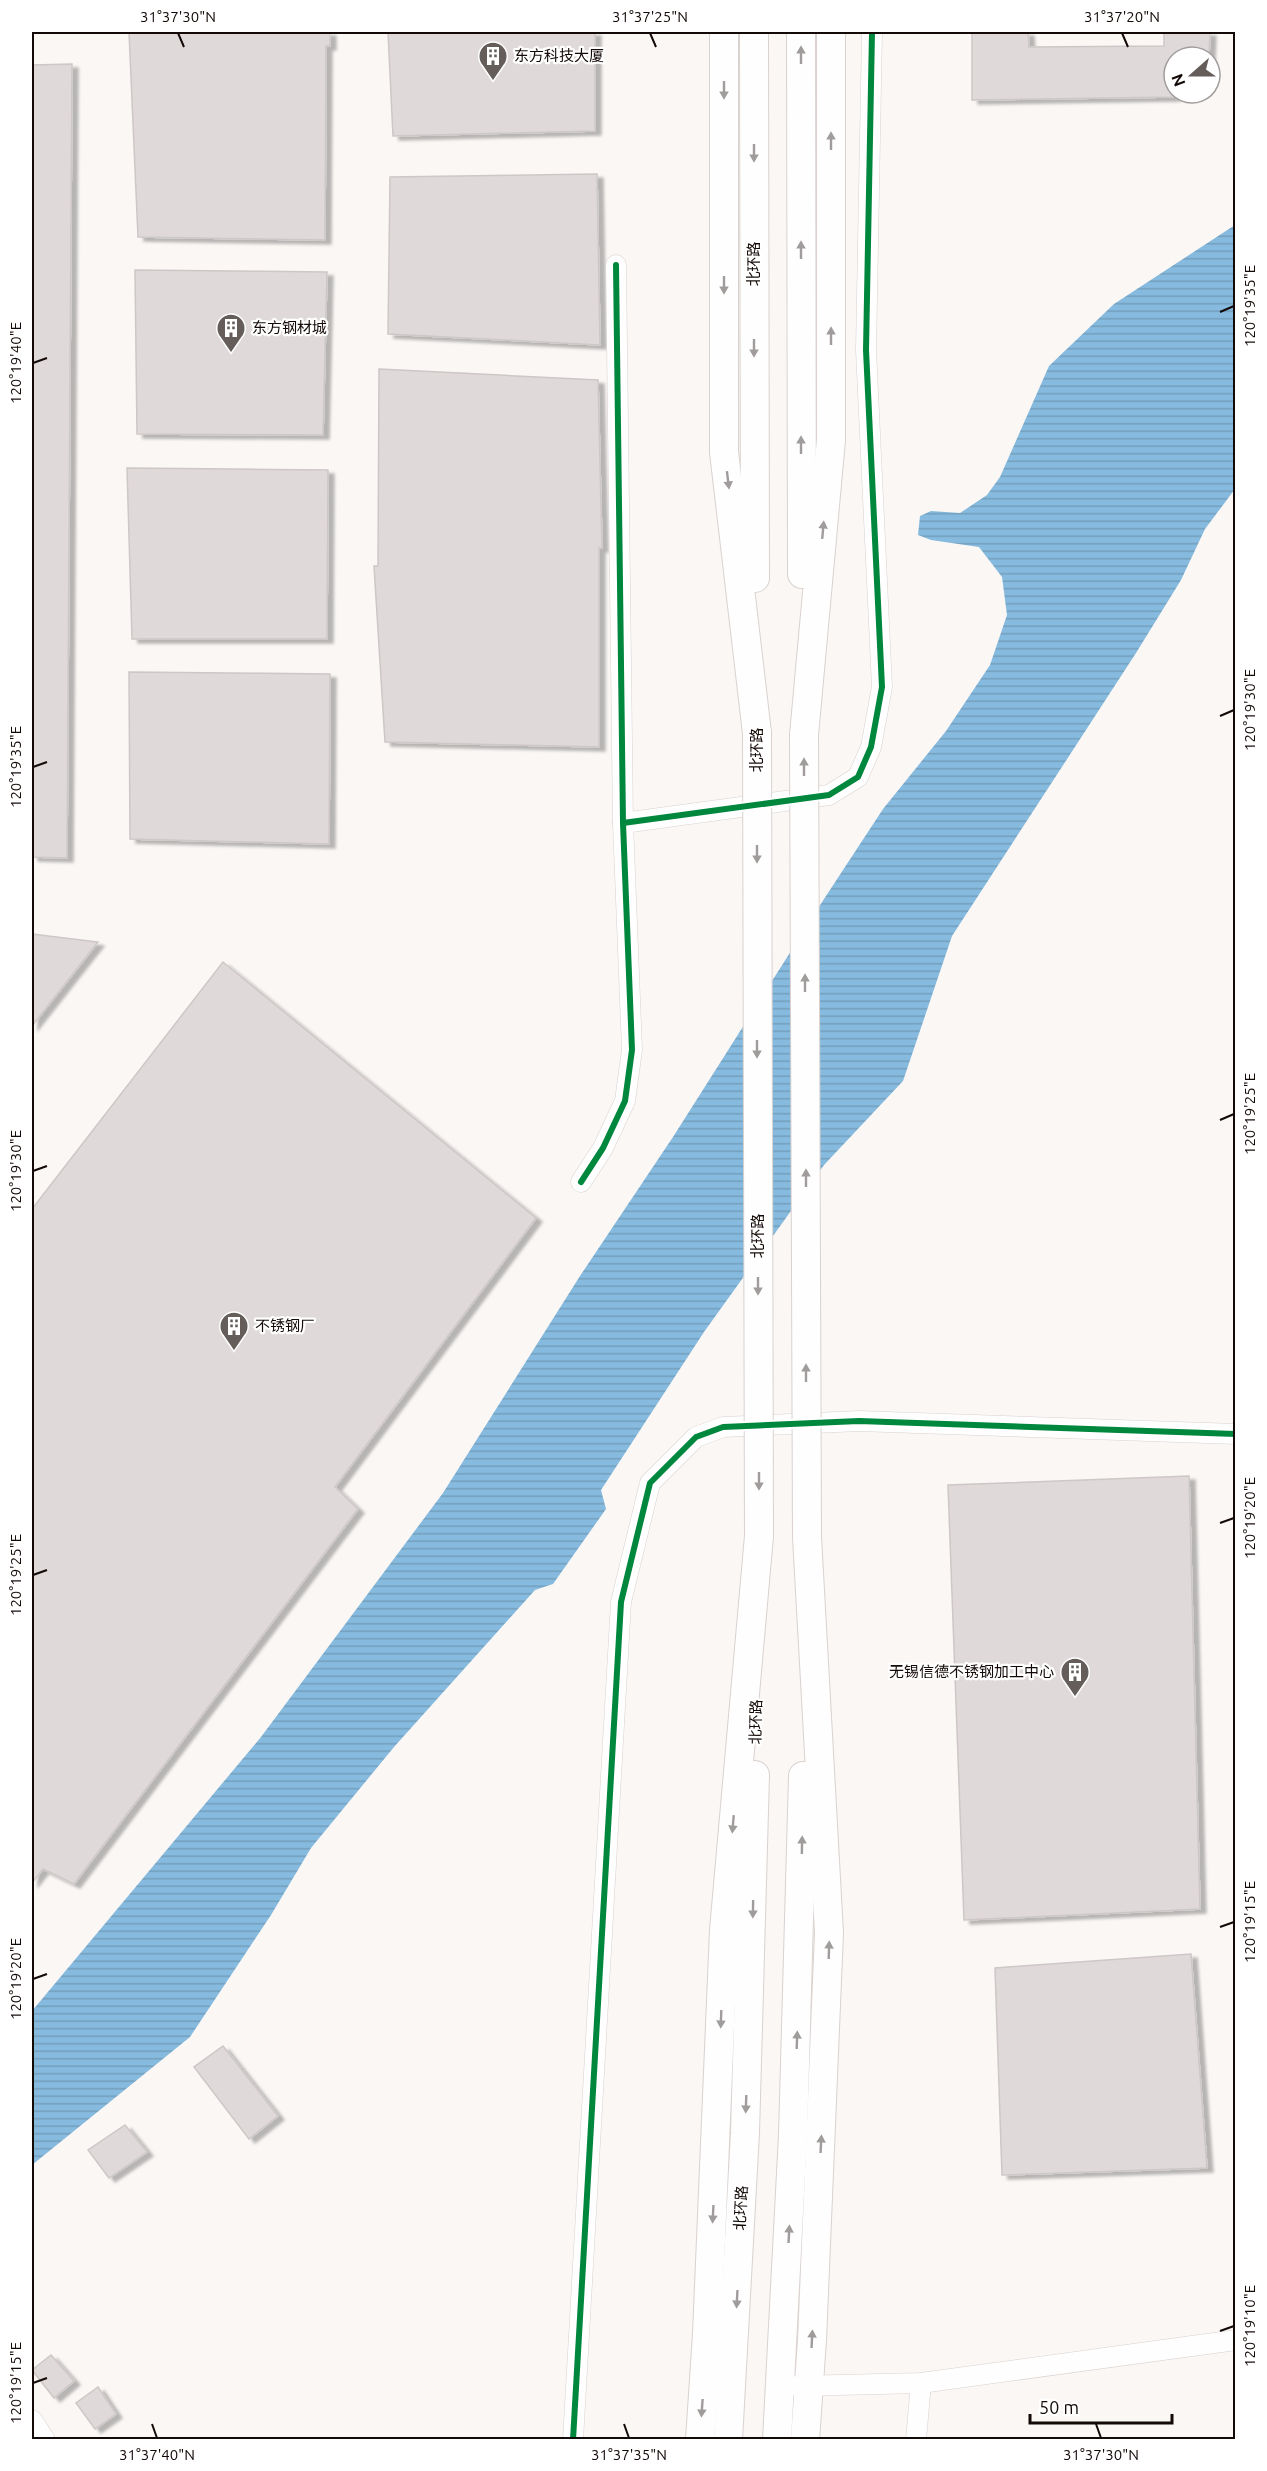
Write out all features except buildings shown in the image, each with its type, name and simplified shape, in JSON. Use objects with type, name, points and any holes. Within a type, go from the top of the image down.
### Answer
[{"type":"highway","points":[[724,32],[724,452],[756,733]]},
{"type":"highway","name":"北环路","points":[[724,2437],[736,2323],[753,1931],[759,1536],[754,32]]},
{"type":"highway","points":[[777,2439],[801,1932],[807,1537],[801,32]]},
{"type":"highway","points":[[804,735],[831,440],[831,32]]},
{"type":"highway","points":[[700,2439],[708,2322],[724,1930],[759,1536]]},
{"type":"highway","points":[[806,2439],[830,1933],[807,1537]]},
{"type":"street","points":[[623,823],[829,795],[858,777],[871,747],[882,687],[866,350],[872,32]]},
{"type":"street","points":[[581,1182],[603,1148],[625,1101],[632,1050],[623,823],[616,266]]},
{"type":"street","points":[[573,2439],[621,1602],[650,1483],[696,1437],[723,1427],[860,1420],[1236,1434]]},
{"type":"street","points":[[781,2384],[809,2388],[921,2383],[1236,2340]]},
{"type":"street","points":[[916,2439],[921,2383]]},
{"type":"street","points":[[32,2420],[45,2439]]},
{"type":"water","points":[[1235,225],[1235,489],[1205,529],[1181,580],[1136,653],[952,936],[903,1081],[824,1165],[704,1332],[601,1490],[606,1509],[553,1584],[535,1590],[394,1747],[311,1848],[271,1915],[190,2037],[32,2165],[32,2011],[261,1737],[443,1493],[580,1276],[673,1137],[883,809],[946,731],[990,665],[1007,615],[1002,577],[979,547],[931,540],[918,535],[920,516],[931,511],[960,513],[987,495],[1000,477],[1049,366],[1114,304]]},
{"type":"cycle path","points":[[623,823],[829,795],[858,777],[871,747],[882,687],[866,350],[872,32]]},
{"type":"cycle path","points":[[581,1182],[603,1148],[625,1101],[632,1050],[623,823],[616,265]]},
{"type":"cycle path","points":[[573,2440],[621,1602],[650,1483],[696,1437],[723,1427],[859,1421],[1236,1434]]},
{"type":"place","name":"东方科技大厦","points":[[493,82]]},
{"type":"place","name":"东方钢材城","points":[[231,354]]},
{"type":"place","name":"不锈钢厂","points":[[234,1352]]},
{"type":"place","name":"无锡信德不锈钢加工中心","points":[[1075,1698]]}]
